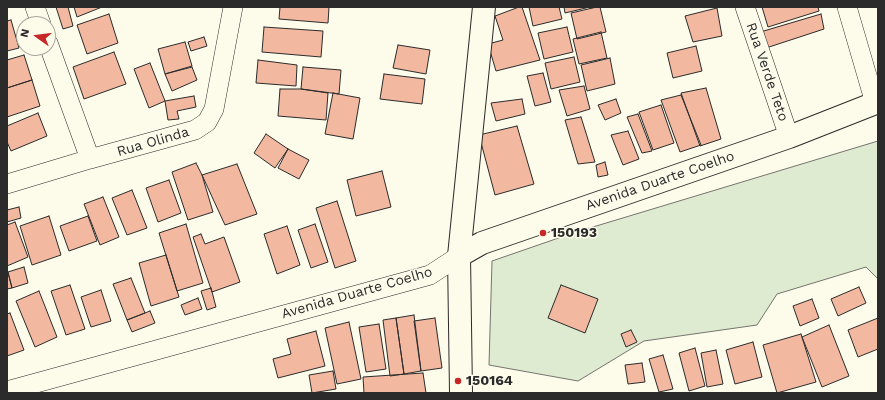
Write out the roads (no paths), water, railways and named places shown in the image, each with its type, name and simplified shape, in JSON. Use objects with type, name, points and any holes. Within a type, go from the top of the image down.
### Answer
[{"type":"main road","points":[[461,393],[459,256],[484,7]]},
{"type":"main road","name":"Avenida Duarte Coelho","points":[[459,256],[482,243],[789,137],[877,103]]},
{"type":"street","name":"Rua Olinda","points":[[7,184],[195,130],[207,122],[214,109],[233,7]]},
{"type":"street","name":"Rua Verde Teto","points":[[745,7],[789,137]]},
{"type":"street","points":[[847,7],[877,103]]},
{"type":"street","points":[[53,56],[90,159]]},
{"type":"street","name":"Avenida Duarte Coelho","points":[[7,391],[430,275],[459,256]]},
{"type":"place","name":"150193","points":[[543,233]]},
{"type":"place","name":"150164","points":[[458,381]]}]
